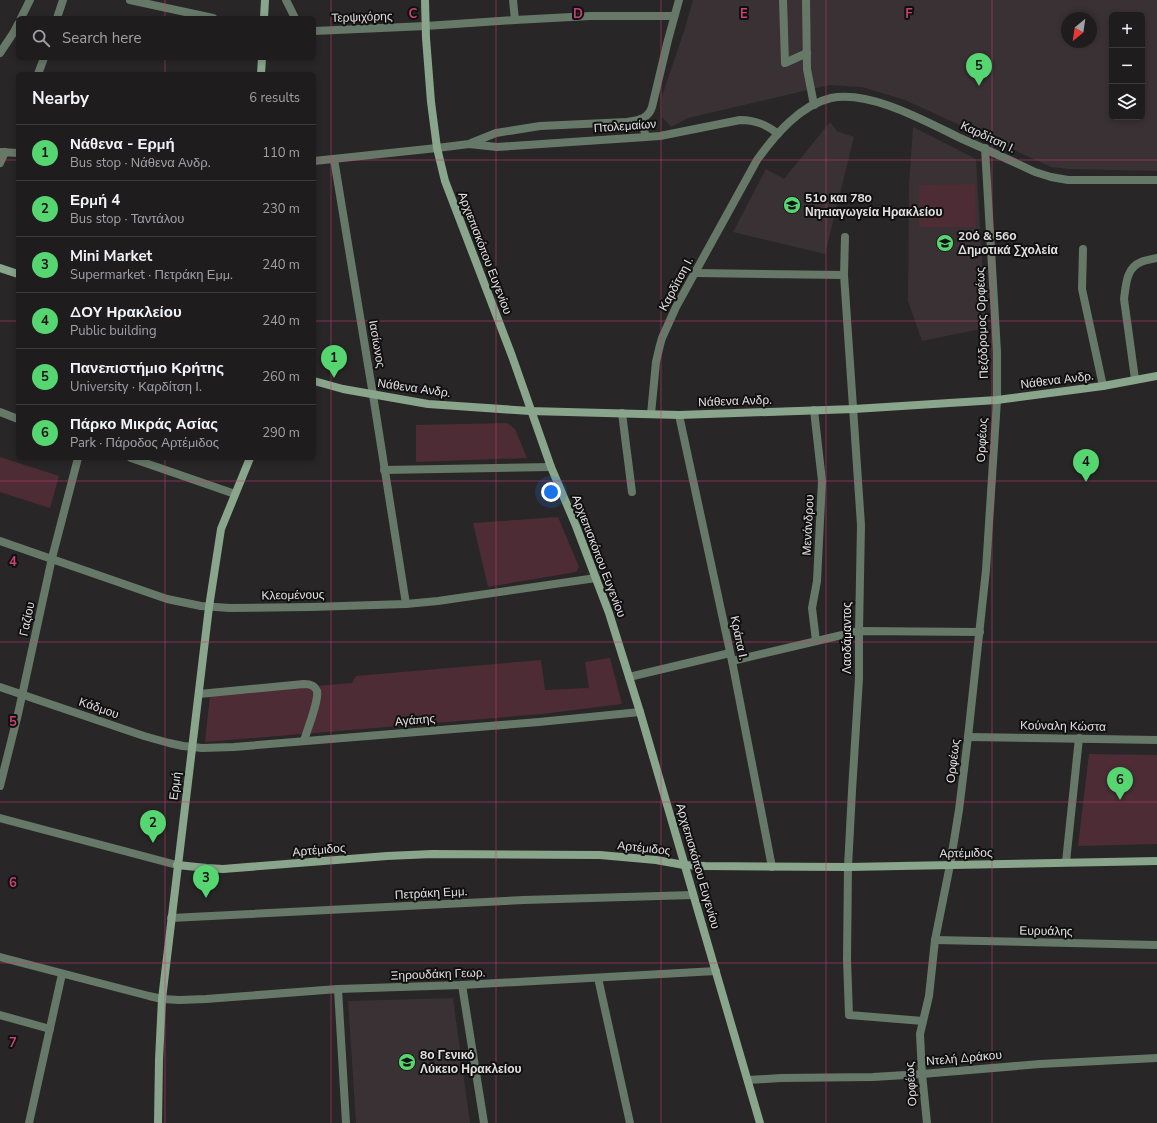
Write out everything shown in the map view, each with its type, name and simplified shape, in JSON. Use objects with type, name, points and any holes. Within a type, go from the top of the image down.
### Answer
[{"type":"street","points":[[22,16],[30,0]]},
{"type":"street","points":[[58,16],[63,0]]},
{"type":"street","points":[[130,0],[204,16]]},
{"type":"street","points":[[264,16],[265,0]]},
{"type":"street","points":[[286,0],[294,16]]},
{"type":"street","name":"Αρχιεπισκόπου Ευγενίου","points":[[425,0],[431,102],[437,148],[449,190],[509,349],[551,467],[609,613],[640,712],[748,1080],[757,1123]]},
{"type":"street","points":[[513,0],[515,20]]},
{"type":"street","name":"Πτολεμαίων","points":[[468,144],[496,133],[540,126],[627,122],[641,119],[648,115],[652,107],[679,0]]},
{"type":"street","points":[[782,0],[785,63],[807,53]]},
{"type":"street","points":[[806,0],[807,69],[814,105]]},
{"type":"street","name":"Τερψιχόρης","points":[[316,31],[590,16],[674,16]]},
{"type":"street","points":[[0,53],[16,28]]},
{"type":"street","points":[[39,72],[43,60]]},
{"type":"street","points":[[261,72],[262,60]]},
{"type":"street","name":"Καρδίτση Ι.","points":[[651,414],[656,362],[660,344],[673,313],[755,164],[766,147],[793,119],[814,105],[836,97],[873,101],[921,119],[1035,172],[1058,179],[1157,180]]},
{"type":"street","points":[[641,119],[646,137]]},
{"type":"street","name":"Πτολεμαίων","points":[[316,161],[468,144],[497,147],[646,137],[740,120],[763,123],[778,134]]},
{"type":"street","name":"Πεζόδρομος Ορφέως","points":[[985,148],[997,352],[997,400]]},
{"type":"street","points":[[0,163],[2,152],[16,153]]},
{"type":"street","name":"Ιασίωνος","points":[[334,159],[406,604]]},
{"type":"street","name":"Λαοδάμαντος","points":[[845,237],[844,275],[861,525],[859,678],[848,867]]},
{"type":"street","points":[[1083,249],[1082,289],[1103,386]]},
{"type":"street","points":[[1135,379],[1124,299],[1126,286],[1129,273],[1140,262],[1157,258]]},
{"type":"street","points":[[0,268],[16,273]]},
{"type":"street","points":[[695,273],[844,275]]},
{"type":"street","name":"Νάθενα Ανδρ.","points":[[316,382],[343,389],[428,404],[530,411],[679,415],[854,409],[997,400],[1103,386],[1157,376]]},
{"type":"street","name":"Ορφέως","points":[[926,1123],[920,1034],[929,996],[935,940],[959,810],[968,737],[986,570],[997,400]]},
{"type":"street","name":"Μενάνδρου","points":[[814,410],[822,481],[817,581],[812,608],[816,641]]},
{"type":"street","points":[[0,412],[16,418]]},
{"type":"street","points":[[622,413],[632,492]]},
{"type":"street","name":"Κράπα Ι.","points":[[679,415],[731,657],[772,867]]},
{"type":"street","name":"Γαζίου","points":[[0,786],[52,558],[77,460]]},
{"type":"street","points":[[137,460],[235,494]]},
{"type":"street","name":"Ερμή","points":[[158,1123],[158,1060],[162,999],[209,607],[221,529],[249,460]]},
{"type":"street","points":[[384,470],[551,467]]},
{"type":"street","name":"Κλεομένους","points":[[0,541],[167,599],[186,604],[209,607],[310,608],[406,604],[438,601],[596,578]]},
{"type":"street","points":[[629,677],[816,641],[859,631],[980,632]]},
{"type":"street","points":[[199,694],[311,684],[317,691],[317,699],[304,741]]},
{"type":"street","name":"Κάδμου","points":[[0,687],[144,736],[192,748]]},
{"type":"street","name":"Αγάπης","points":[[192,748],[221,748],[539,722],[640,712]]},
{"type":"street","name":"Κούναλη Κώστα","points":[[968,737],[1157,740]]},
{"type":"street","points":[[1066,862],[1079,738]]},
{"type":"street","points":[[0,818],[177,865]]},
{"type":"street","name":"Αρτέμιδος","points":[[177,865],[223,869],[387,856],[432,854],[600,856],[656,860],[684,865],[772,867],[1157,861]]},
{"type":"street","points":[[848,867],[847,959],[849,1015],[923,1022]]},
{"type":"street","name":"Πετράκη Εμμ.","points":[[171,918],[524,900],[693,894]]},
{"type":"street","name":"Ευρυάλης","points":[[935,940],[1157,945]]},
{"type":"street","name":"Ξηρουδάκη Γεωρ.","points":[[0,957],[162,999],[179,1000],[338,989],[462,985],[716,971]]},
{"type":"street","points":[[29,1123],[62,974]]},
{"type":"street","points":[[598,978],[630,1123]]},
{"type":"street","points":[[462,985],[484,1123]]},
{"type":"street","points":[[338,989],[346,1123]]},
{"type":"street","points":[[0,1016],[50,1029]]},
{"type":"street","name":"Ντελή Δράκου","points":[[748,1080],[781,1078],[873,1077],[1055,1063],[1157,1058]]},
{"type":"shaded area","points":[[693,0],[1157,0],[1157,171],[1068,169],[1051,167],[905,100],[862,87],[829,85],[688,118],[671,127],[662,117],[662,96]]},
{"type":"shaded area","name":"51ο και 78ο Νηπιαγωγεία Ηρακλείου","points":[[830,122],[837,131],[854,137],[825,254],[733,232],[766,169],[784,179]]},
{"type":"shaded area","name":"20ό & 56ο Δημοτικά Σχολεία","points":[[913,127],[976,159],[986,328],[922,341],[908,301],[909,184]]},
{"type":"shaded area","points":[[975,184],[976,227],[919,227],[919,185]]},
{"type":"shaded area","points":[[507,423],[515,429],[527,458],[416,462],[416,425]]},
{"type":"shaded area","points":[[0,457],[59,476],[50,508],[0,492]]},
{"type":"shaded area","points":[[558,517],[579,567],[576,572],[488,587],[473,523]]},
{"type":"shaded area","points":[[610,658],[622,704],[542,714],[205,742],[210,695],[352,683],[356,676],[541,660],[545,690],[589,688],[585,662]]},
{"type":"shaded area","points":[[1089,754],[1157,755],[1157,844],[1078,846]]},
{"type":"shaded area","name":"8ο Γενικό Λύκειο Ηρακλείου","points":[[453,998],[470,1123],[356,1123],[348,1001]]},
{"type":"place","name":"Πανεπιστήμιο Κρήτης","points":[[979,86]]},
{"type":"place","name":"51ο και 78ο Νηπιαγωγεία Ηρακλείου","points":[[792,205]]},
{"type":"place","name":"20ό & 56ο Δημοτικά Σχολεία","points":[[945,243]]},
{"type":"place","name":"Νάθενα - Ερμή","points":[[334,378]]},
{"type":"place","name":"ΔΟΥ Ηρακλείου","points":[[1086,482]]},
{"type":"place","name":"Πάρκο Μικράς Ασίας","points":[[1120,800]]},
{"type":"place","name":"Ερμή 4","points":[[153,843]]},
{"type":"place","name":"Mini Market","points":[[206,898]]},
{"type":"place","name":"8ο Γενικό Λύκειο Ηρακλείου","points":[[407,1062]]}]
